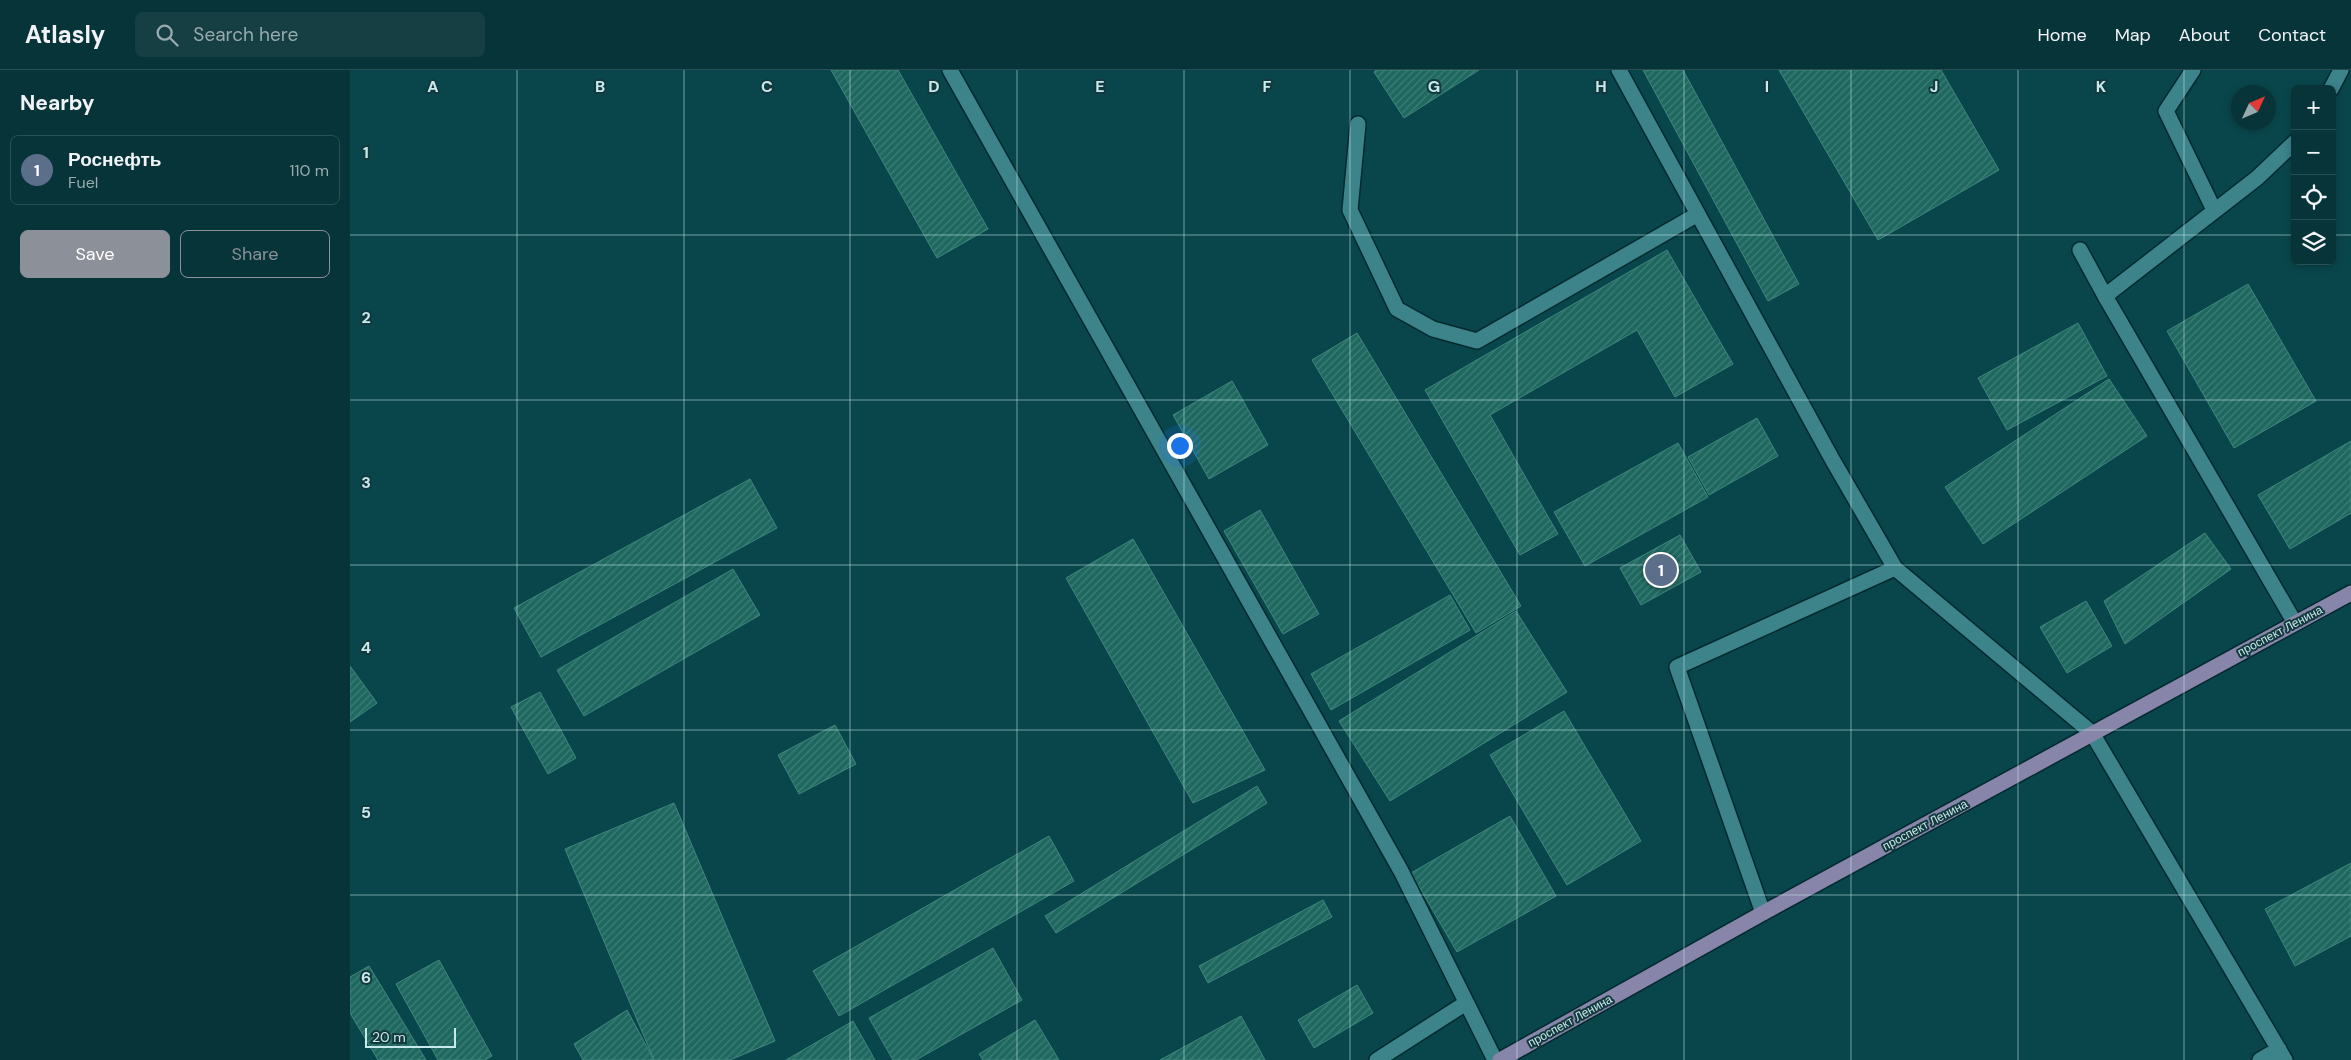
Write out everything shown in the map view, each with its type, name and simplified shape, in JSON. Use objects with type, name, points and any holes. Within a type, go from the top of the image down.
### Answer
[{"type":"main road","name":"проспект Ленина","points":[[1500,1060],[1763,913],[2351,593]]},
{"type":"lane","points":[[950,70],[1401,871],[1495,1060]]},
{"type":"lane","points":[[1619,70],[1895,568],[2092,733],[2282,1055],[2260,1060]]},
{"type":"lane","points":[[2193,70],[2166,111],[2214,210]]},
{"type":"lane","points":[[2333,85],[2341,70]]},
{"type":"lane","points":[[1358,124],[1350,210],[1397,309],[1433,329],[1477,341],[1698,214]]},
{"type":"lane","points":[[2105,296],[2257,178],[2291,146]]},
{"type":"lane","points":[[2080,250],[2295,623]]},
{"type":"lane","points":[[1763,913],[1677,667],[1895,568]]},
{"type":"lane","points":[[1377,1060],[1466,1003]]},
{"type":"building","points":[[831,70],[898,70],[988,229],[937,258]]},
{"type":"building","points":[[1376,70],[1479,70],[1404,118],[1374,72]]},
{"type":"building","points":[[1643,70],[1683,70],[1799,284],[1768,301]]},
{"type":"building","points":[[1779,70],[1941,70],[1999,170],[1878,240]]},
{"type":"building","points":[[1667,250],[1733,364],[1675,397],[1637,330],[1490,415],[1558,534],[1520,555],[1425,390]]},
{"type":"building","points":[[2248,284],[2316,401],[2234,448],[2167,331]]},
{"type":"building","points":[[2078,323],[2107,376],[2007,430],[1978,378]]},
{"type":"building","points":[[1357,333],[1521,606],[1476,633],[1312,360]]},
{"type":"building","points":[[2109,379],[2147,436],[1983,544],[1945,487]]},
{"type":"building","points":[[1232,381],[1268,445],[1209,479],[1173,415]]},
{"type":"building","points":[[1757,418],[1778,456],[1709,495],[1688,457]]},
{"type":"building","points":[[2351,441],[2351,513],[2290,549],[2258,495]]},
{"type":"building","points":[[1678,443],[1708,497],[1585,566],[1554,512]]},
{"type":"building","points":[[750,479],[777,528],[541,657],[514,608]]},
{"type":"building","points":[[1260,510],[1319,614],[1283,634],[1224,531]]},
{"type":"building","points":[[2205,533],[2231,569],[2125,644],[2104,601]]},
{"type":"building","points":[[1680,535],[1701,572],[1641,605],[1620,568]]},
{"type":"building","points":[[1133,539],[1265,770],[1193,803],[1066,578]]},
{"type":"building","points":[[733,569],[760,615],[584,716],[557,670]]},
{"type":"building","points":[[1450,595],[1470,630],[1331,710],[1311,674]]},
{"type":"building","points":[[2086,601],[2112,646],[2067,673],[2040,627]]},
{"type":"building","points":[[1516,611],[1567,692],[1390,801],[1339,721]]},
{"type":"building","points":[[350,666],[377,703],[350,722]]},
{"type":"building","points":[[540,692],[576,758],[548,774],[511,707]]},
{"type":"building","points":[[1564,711],[1641,841],[1567,885],[1490,755]]},
{"type":"building","points":[[835,725],[856,764],[799,794],[778,755]]},
{"type":"building","points":[[1257,786],[1267,803],[1056,933],[1045,916]]},
{"type":"building","points":[[674,803],[775,1041],[730,1060],[654,1060],[565,849]]},
{"type":"building","points":[[1510,816],[1556,896],[1457,952],[1411,873]]},
{"type":"building","points":[[1049,836],[1074,881],[839,1016],[813,971]]},
{"type":"building","points":[[2351,863],[2351,936],[2295,966],[2265,909]]},
{"type":"building","points":[[1323,900],[1332,917],[1208,983],[1199,966]]},
{"type":"building","points":[[993,948],[1022,1000],[916,1060],[893,1060],[869,1018]]},
{"type":"building","points":[[439,960],[492,1056],[485,1060],[438,1060],[396,984]]},
{"type":"building","points":[[369,966],[426,1060],[378,1060],[350,1013],[350,977]]},
{"type":"building","points":[[1357,985],[1373,1013],[1314,1048],[1298,1020]]},
{"type":"building","points":[[627,1010],[654,1060],[583,1060],[574,1044]]},
{"type":"building","points":[[1241,1016],[1265,1060],[1160,1060]]},
{"type":"building","points":[[1035,1020],[1059,1060],[983,1060],[979,1054]]},
{"type":"building","points":[[853,1021],[875,1060],[786,1060]]},
{"type":"place","name":"Роснефть","points":[[1661,570]]}]
